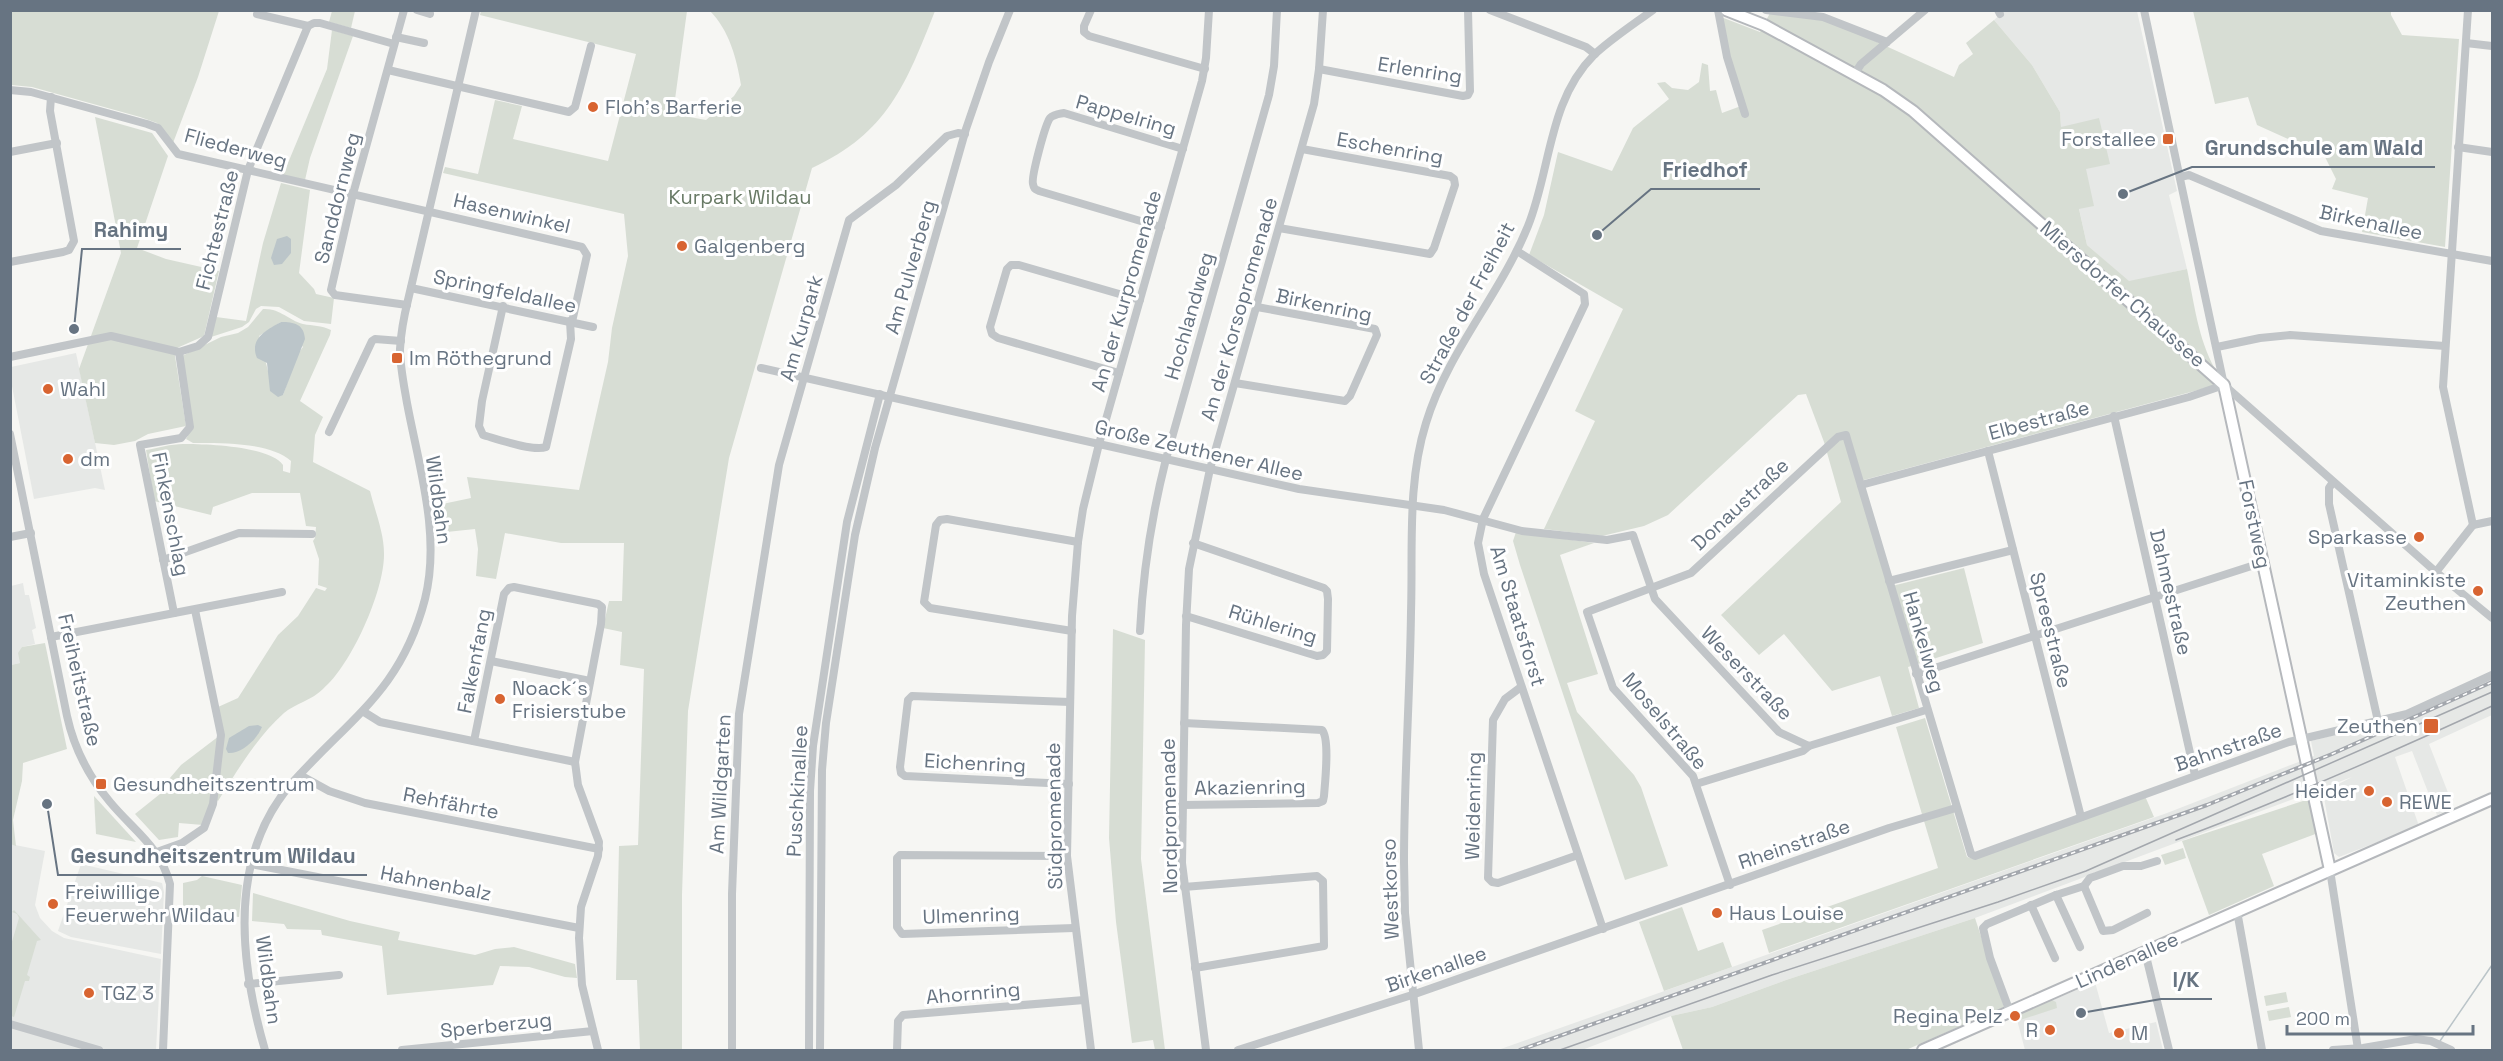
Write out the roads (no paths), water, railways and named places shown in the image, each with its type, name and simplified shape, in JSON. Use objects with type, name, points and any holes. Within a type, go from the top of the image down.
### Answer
[{"type":"main road","name":"Miersdorfer Chaussee","points":[[1732,11],[1764,25],[1914,111],[2224,385]]},
{"type":"main road","name":"Forstweg","points":[[2224,385],[2330,870]]},
{"type":"main road","name":"Lindenallee","points":[[1923,1050],[2493,799]]},
{"type":"street","name":"Sanddornweg","points":[[404,10],[353,194],[331,287],[332,294],[407,305]]},
{"type":"street","points":[[417,10],[430,14]]},
{"type":"street","name":"Wildbahn","points":[[265,1050],[248,984],[244,918],[251,864],[267,820],[278,801],[300,775],[364,712],[387,684],[408,649],[424,602],[430,569],[430,525],[403,378],[401,341],[428,211],[476,10]]},
{"type":"street","name":"Am Pulverberg","points":[[855,537],[867,479],[965,134],[988,62],[1010,10]]},
{"type":"street","points":[[1091,10],[1083,26],[1084,32],[1089,36],[1205,69]]},
{"type":"street","name":"An der Kurpromenade","points":[[1072,616],[1083,508],[1205,69],[1209,10]]},
{"type":"street","name":"Hochlandweg","points":[[1140,632],[1145,557],[1166,459],[1269,95],[1274,66],[1277,10]]},
{"type":"street","name":"An der Korsopromenade","points":[[1185,653],[1193,543],[1210,469],[1314,104],[1323,10]]},
{"type":"street","name":"Erlenring","points":[[1319,69],[1468,96],[1470,91],[1468,10]]},
{"type":"street","name":"Straße der Freiheit","points":[[1408,725],[1413,505],[1419,449],[1437,394],[1452,362],[1517,251],[1535,205],[1562,103],[1574,80],[1595,54],[1653,10]]},
{"type":"street","points":[[1718,10],[1728,57],[1745,114]]},
{"type":"street","points":[[1766,10],[1823,17],[1887,42]]},
{"type":"street","points":[[1854,75],[1858,68],[1925,10]]},
{"type":"street","points":[[2144,10],[2180,177]]},
{"type":"street","points":[[2468,10],[2443,387],[2473,525]]},
{"type":"street","points":[[1494,12],[1586,47],[1595,54]]},
{"type":"street","points":[[257,14],[308,26],[321,23],[395,40],[424,44]]},
{"type":"street","name":"Fichtestraße","points":[[179,352],[198,346],[208,337],[248,170],[308,26]]},
{"type":"street","points":[[2466,43],[2493,46]]},
{"type":"street","points":[[388,70],[569,112],[575,107],[591,46]]},
{"type":"street","name":"Fliederweg","points":[[10,90],[51,98],[158,128],[178,154],[428,211]]},
{"type":"street","points":[[10,262],[63,252],[73,245],[75,235],[50,111],[51,98]]},
{"type":"street","name":"Pappelring","points":[[1161,227],[1039,191],[1034,188],[1032,182],[1050,119],[1056,114],[1064,113],[1183,148]]},
{"type":"street","name":"Am Kurpark","points":[[769,520],[779,465],[849,220],[896,185],[947,136],[965,134]]},
{"type":"street","points":[[10,152],[57,143]]},
{"type":"street","points":[[2458,147],[2493,152]]},
{"type":"street","name":"Eschenring","points":[[1279,228],[1430,254],[1455,185],[1454,179],[1450,176],[1302,149]]},
{"type":"street","name":"Birkenallee","points":[[2180,177],[2189,175],[2327,232],[2493,261]]},
{"type":"street","name":"Forstweg","points":[[2180,177],[2224,385]]},
{"type":"street","name":"Hasenwinkel","points":[[428,211],[582,247],[587,255],[571,322],[571,339],[546,447],[540,449],[483,435],[479,426],[503,306]]},
{"type":"street","name":"Am Staatsforst","points":[[1517,251],[1584,294],[1586,304],[1483,519],[1479,531],[1479,555],[1603,929]]},
{"type":"street","points":[[1119,374],[998,338],[992,334],[990,327],[1009,266],[1019,265],[1140,300]]},
{"type":"street","name":"Springfeldallee","points":[[411,288],[593,327]]},
{"type":"street","name":"Birkenring","points":[[1235,383],[1345,401],[1350,396],[1377,334],[1375,329],[1257,307]]},
{"type":"street","points":[[2217,347],[2290,335],[2445,346]]},
{"type":"street","points":[[10,357],[111,336],[179,352]]},
{"type":"street","points":[[329,432],[372,341],[375,339],[401,341]]},
{"type":"street","name":"Finkenschlag","points":[[174,613],[140,445],[181,438],[190,427],[179,352]]},
{"type":"street","name":"Große Zeuthener Allee","points":[[761,368],[1299,489],[1413,505],[1483,519],[1522,531],[1607,540],[1633,535]]},
{"type":"street","name":"Elbestraße","points":[[1861,484],[2189,397],[2224,385]]},
{"type":"street","name":"Miersdorfer Chaussee","points":[[2224,385],[2436,572],[2493,618]]},
{"type":"street","name":"Puschkinallee","points":[[809,1050],[810,791],[813,746],[845,535],[857,477],[880,394]]},
{"type":"street","name":"Dahmestraße","points":[[2114,416],[2195,776]]},
{"type":"street","name":"Freiheitstraße","points":[[10,434],[68,721],[81,759],[111,803],[157,852],[166,868],[171,888],[163,1050]]},
{"type":"street","name":"Hankelweg","points":[[1846,435],[1926,711],[1971,854],[1975,856]]},
{"type":"street","name":"Donaustraße","points":[[1587,612],[1691,573],[1824,449],[1838,437],[1846,435]]},
{"type":"street","name":"Spreestraße","points":[[1988,451],[2081,817]]},
{"type":"street","points":[[2334,482],[2329,488],[2329,504],[2378,720]]},
{"type":"street","points":[[1072,631],[930,608],[924,602],[936,525],[940,520],[946,519],[1078,542]]},
{"type":"street","name":"Am Wildgarten","points":[[732,1050],[732,894],[739,714],[769,520]]},
{"type":"street","points":[[2436,572],[2473,525],[2493,521]]},
{"type":"street","points":[[10,537],[31,533]]},
{"type":"street","points":[[163,561],[239,533],[312,534]]},
{"type":"street","name":"Weserstraße","points":[[1633,535],[1655,599],[1779,732],[1809,746]]},
{"type":"street","name":"Puschkinallee","points":[[820,1050],[822,766],[855,537]]},
{"type":"street","name":"Rühlering","points":[[1186,616],[1317,656],[1327,651],[1328,599],[1324,588],[1193,543]]},
{"type":"street","points":[[1889,581],[2013,550]]},
{"type":"street","points":[[1916,674],[2264,562]]},
{"type":"street","name":"Falkenfang","points":[[474,741],[504,594],[509,588],[514,587],[602,606],[601,624],[590,681]]},
{"type":"street","points":[[51,637],[282,592]]},
{"type":"street","points":[[157,852],[182,843],[204,828],[213,804],[222,735],[195,610]]},
{"type":"street","name":"Moselstraße","points":[[1587,612],[1613,688],[1687,768],[1696,784],[1730,885]]},
{"type":"street","name":"Südpromenade","points":[[1072,616],[1067,856],[1074,928],[1091,1050]]},
{"type":"street","name":"Nordpromenade","points":[[1185,653],[1182,805],[1184,887],[1206,1050]]},
{"type":"street","points":[[491,661],[590,681],[575,762],[578,785],[597,835],[599,849],[581,907],[579,966],[598,1050]]},
{"type":"street","name":"Bahnstraße","points":[[1975,856],[2303,739],[2413,711],[2493,675]]},
{"type":"street","name":"Weidenring","points":[[1521,687],[1504,699],[1493,720],[1488,878],[1498,883],[1578,855]]},
{"type":"street","name":"Eichenring","points":[[1069,784],[905,776],[901,773],[900,767],[909,699],[912,696],[1070,702]]},
{"type":"street","points":[[1696,784],[1806,750],[1809,746],[1926,711]]},
{"type":"street","points":[[364,712],[380,722],[575,762]]},
{"type":"street","name":"Akazienring","points":[[1182,805],[1321,802],[1324,796],[1326,762],[1326,736],[1322,730],[1184,723]]},
{"type":"street","name":"Westkorso","points":[[1408,725],[1404,895],[1419,1050]]},
{"type":"street","name":"Rehfährte","points":[[300,775],[329,791],[365,803],[599,849]]},
{"type":"street","name":"Rheinstraße","points":[[1644,915],[1889,828],[1956,807]]},
{"type":"street","name":"Ulmenring","points":[[1067,856],[900,855],[897,858],[897,927],[902,934],[1074,928]]},
{"type":"street","points":[[2010,1012],[1990,958],[1983,928],[1987,924],[2031,905],[2084,886],[2090,878],[2123,866],[2141,866],[2157,861]]},
{"type":"street","name":"Hahnenbalz","points":[[251,864],[579,928]]},
{"type":"street","points":[[2330,870],[2358,1048]]},
{"type":"street","points":[[1184,887],[1317,876],[1323,881],[1324,946],[1195,968]]},
{"type":"street","points":[[2084,886],[2103,931],[2113,930],[2147,913]]},
{"type":"street","points":[[2056,895],[2080,946]]},
{"type":"street","points":[[2031,905],[2055,958]]},
{"type":"street","points":[[2237,911],[2262,1050]]},
{"type":"street","name":"Birkenallee","points":[[1238,1050],[1412,995],[1644,915]]},
{"type":"street","points":[[2145,952],[2169,1050]]},
{"type":"street","points":[[248,984],[339,975]]},
{"type":"street","name":"Ahornring","points":[[897,1050],[898,1021],[903,1015],[1084,1000]]},
{"type":"street","points":[[10,1024],[99,1050]]},
{"type":"street","name":"Sperberzug","points":[[402,1050],[592,1031]]},
{"type":"street","points":[[2333,1050],[2416,1039],[2430,1041],[2449,1049]]},
{"type":"waterway","points":[[2440,1041],[2492,965]]},
{"type":"tram line","points":[[1560,1050],[1772,975],[2086,871],[2492,692]]},
{"type":"tram line","points":[[2176,840],[2336,776],[2492,706]]},
{"type":"railway","points":[[1520,1050],[2207,805],[2332,754],[2492,682]]},
{"type":"place","name":"Floh’s Barferie","points":[[593,107]]},
{"type":"place","name":"Forstallee","points":[[2168,139]]},
{"type":"place","name":"Grundschule am Wald","points":[[2123,194]]},
{"type":"place","name":"Friedhof","points":[[1597,235]]},
{"type":"place","name":"Galgenberg","points":[[682,246]]},
{"type":"place","name":"Rahimy","points":[[74,329]]},
{"type":"place","name":"Im Röthegrund","points":[[397,358]]},
{"type":"place","name":"Wahl","points":[[48,389]]},
{"type":"place","name":"dm","points":[[68,459]]},
{"type":"place","name":"Sparkasse","points":[[2419,537]]},
{"type":"place","name":"Vitaminkiste Zeuthen","points":[[2478,591]]},
{"type":"place","name":"Noack´s Frisierstube","points":[[500,699]]},
{"type":"place","name":"Zeuthen","points":[[2431,726]]},
{"type":"place","name":"Gesundheitszentrum","points":[[101,784]]},
{"type":"place","name":"Heider","points":[[2369,791]]},
{"type":"place","name":"REWE","points":[[2387,802]]},
{"type":"place","name":"Gesundheitszentrum Wildau","points":[[47,804]]},
{"type":"place","name":"Freiwillige Feuerwehr Wildau","points":[[53,904]]},
{"type":"place","name":"Haus Louise","points":[[1717,913]]},
{"type":"place","name":"TGZ 3","points":[[89,993]]},
{"type":"place","name":"I/K","points":[[2081,1013]]},
{"type":"place","name":"Regina Pelz","points":[[2015,1016]]},
{"type":"place","name":"R","points":[[2050,1030]]},
{"type":"place","name":"M","points":[[2119,1033]]},
{"type":"park label","name":"Kurpark Wildau","points":[[740,197]]}]
